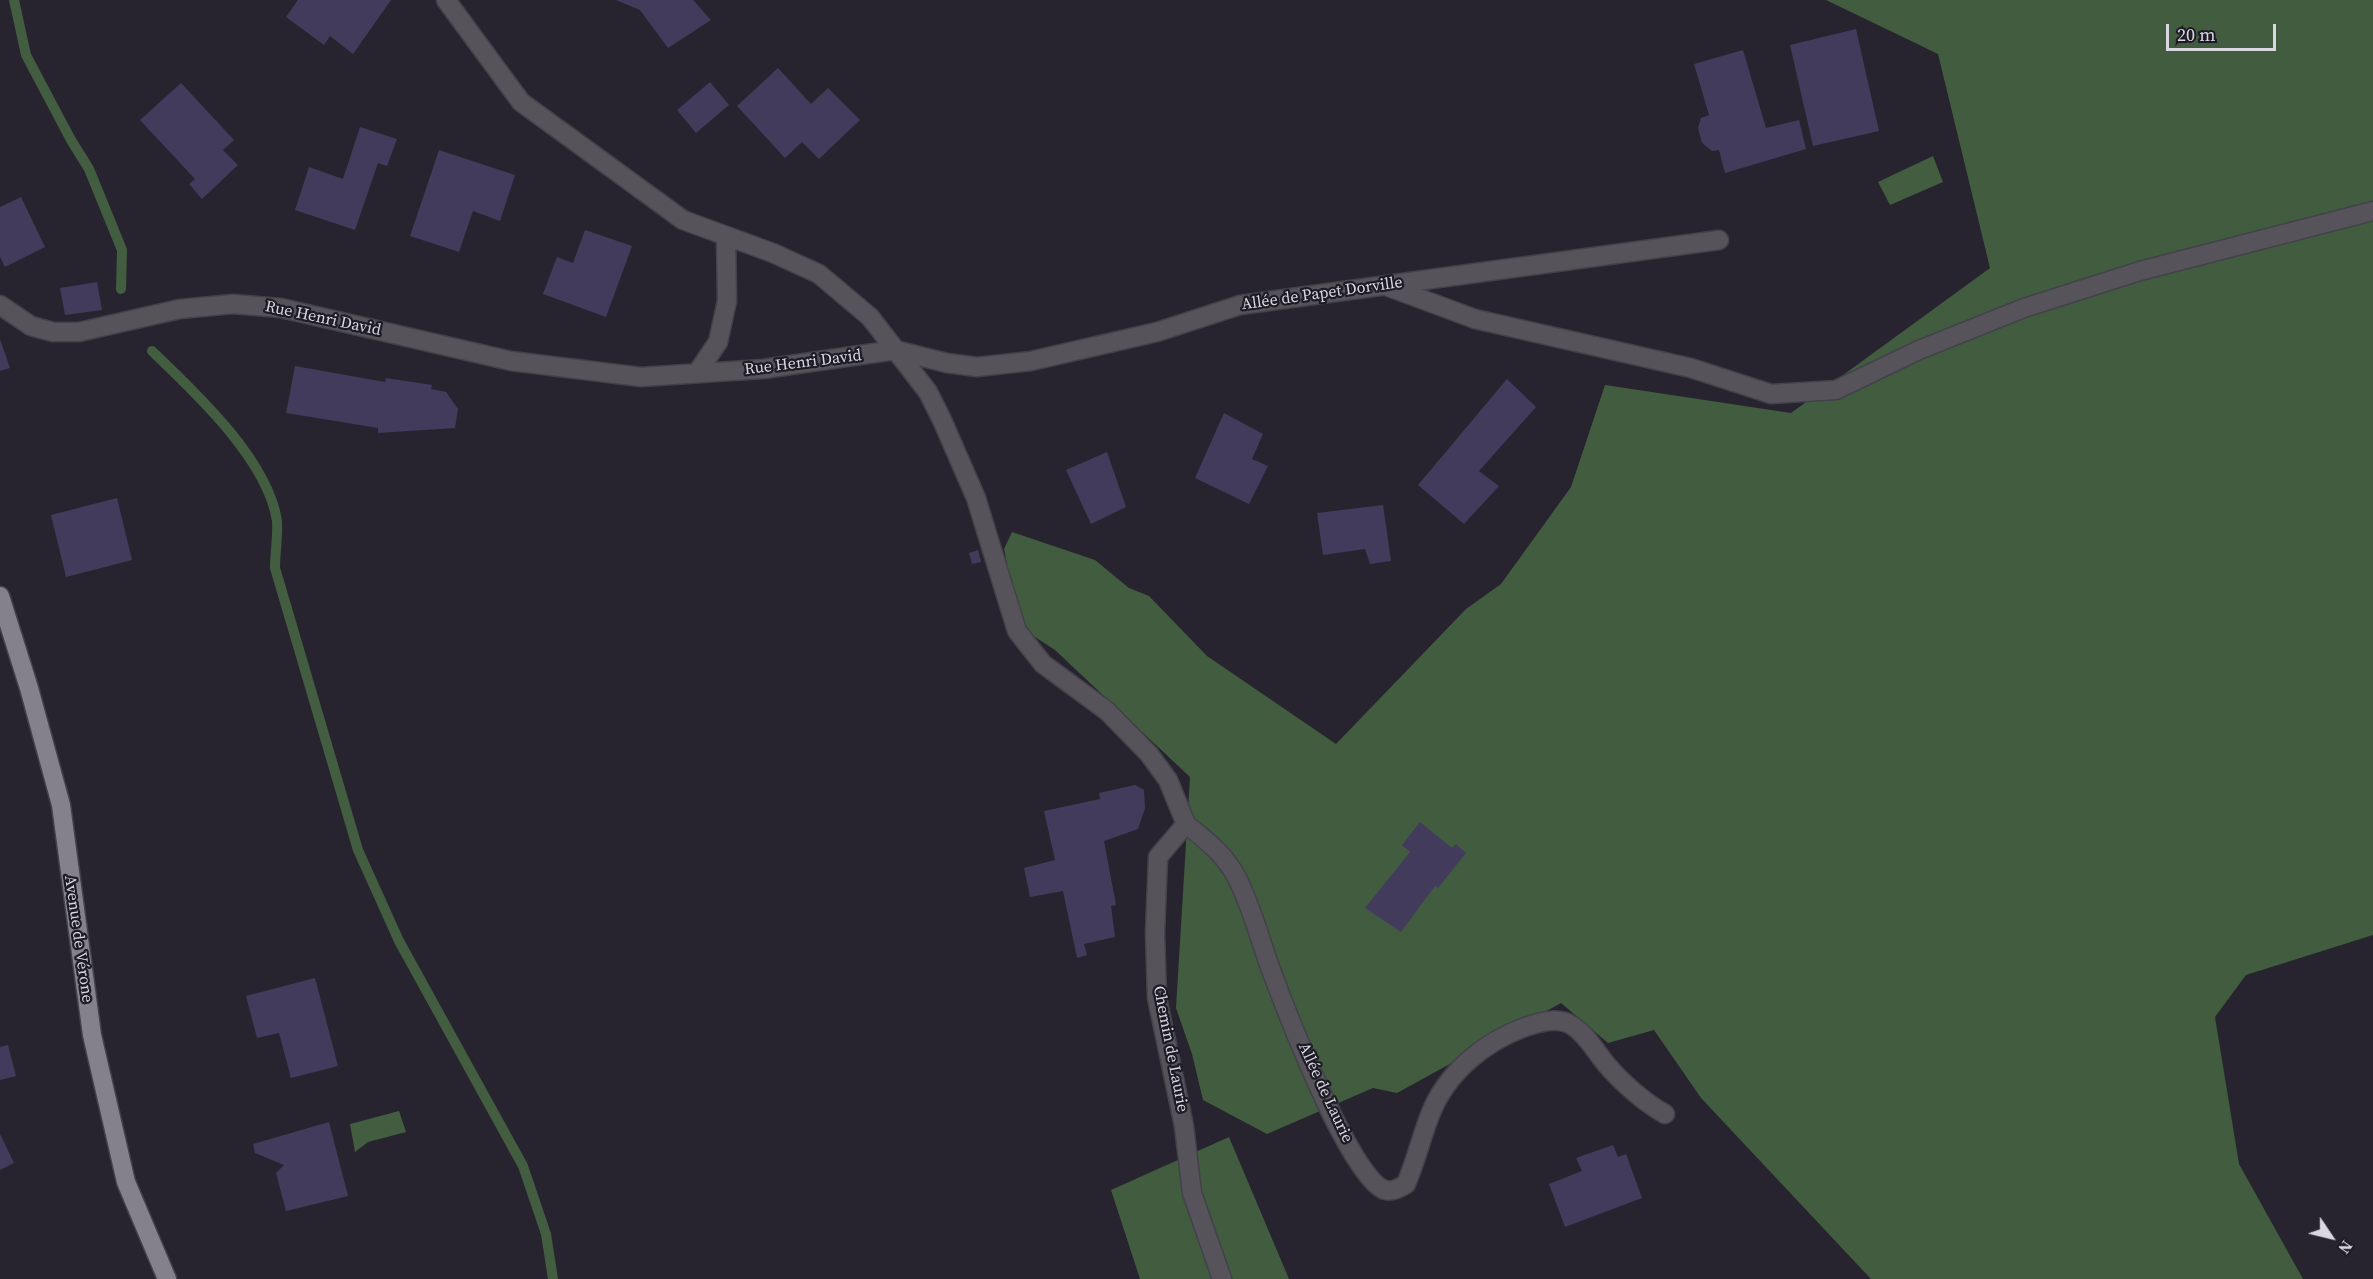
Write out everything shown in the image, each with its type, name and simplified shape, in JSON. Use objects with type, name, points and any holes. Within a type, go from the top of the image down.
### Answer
[{"type":"main road","name":"Avenue de Vérone","points":[[0,596],[29,688],[61,805],[92,1035],[126,1182],[167,1279]]},
{"type":"street","points":[[446,0],[521,102],[683,220],[726,238],[773,253],[819,274],[870,317],[928,392],[957,450],[976,498],[1017,631],[1043,664],[1107,711],[1149,754],[1168,780],[1186,824]]},
{"type":"street","points":[[1384,285],[1475,319],[1692,368],[1771,394],[1836,390],[1919,350],[2024,308],[2139,271],[2373,211]]},
{"type":"street","points":[[697,373],[718,342],[727,301],[726,238]]},
{"type":"street","name":"Allée de Papet Dorville","points":[[895,350],[947,363],[977,367],[1031,361],[1157,332],[1240,305],[1719,240]]},
{"type":"street","name":"Rue Henri David","points":[[0,305],[31,326],[53,332],[80,332],[180,309],[233,304],[281,308],[511,362],[641,377],[764,369],[895,350]]},
{"type":"street","name":"Allée de Laurie","points":[[1186,824],[1222,852],[1239,880],[1292,1024],[1340,1131],[1370,1180],[1385,1190],[1397,1190],[1406,1184],[1430,1113],[1450,1080],[1482,1048],[1501,1036],[1532,1024],[1552,1020],[1571,1024],[1585,1036],[1607,1065],[1653,1107],[1665,1114]]},
{"type":"street","name":"Chemin de Laurie","points":[[1186,824],[1158,857],[1155,933],[1157,998],[1184,1126],[1192,1194],[1222,1279]]},
{"type":"shaded area","points":[[1826,0],[2373,0],[2373,935],[2246,975],[2215,1017],[2239,1164],[2303,1279],[1871,1279],[1701,1098],[1654,1030],[1608,1043],[1561,1003],[1397,1093],[1373,1088],[1267,1134],[1203,1100],[1192,1054],[1176,1008],[1190,777],[1055,650],[1032,635],[1016,610],[1004,549],[1012,532],[1095,560],[1129,588],[1149,596],[1207,656],[1336,744],[1466,609],[1501,584],[1571,487],[1605,385],[1791,413],[1990,268],[1938,54]]},
{"type":"shaded area","points":[[1933,156],[1943,182],[1890,205],[1878,182]]},
{"type":"shaded area","points":[[399,1111],[406,1132],[368,1142],[355,1152],[350,1124]]},
{"type":"shaded area","points":[[1229,1137],[1289,1279],[1140,1279],[1111,1190]]},
{"type":"building","points":[[298,0],[391,0],[353,54],[330,36],[324,45],[286,17]]},
{"type":"building","points":[[616,0],[693,0],[711,20],[668,48],[640,10]]},
{"type":"building","points":[[1856,29],[1879,131],[1813,146],[1790,45]]},
{"type":"building","points":[[1743,50],[1766,128],[1799,120],[1806,149],[1725,173],[1719,150],[1712,151],[1702,143],[1698,128],[1701,118],[1709,115],[1694,64]]},
{"type":"building","points":[[778,68],[811,104],[828,88],[860,120],[819,159],[802,142],[785,158],[737,106]]},
{"type":"building","points":[[710,82],[729,105],[696,133],[677,110]]},
{"type":"building","points":[[181,83],[234,140],[223,150],[238,165],[202,199],[189,184],[195,179],[140,120]]},
{"type":"building","points":[[360,127],[397,139],[387,166],[378,163],[355,230],[295,210],[309,167],[343,179]]},
{"type":"building","points":[[439,150],[515,175],[500,221],[473,211],[459,252],[410,236]]},
{"type":"building","points":[[21,197],[45,247],[5,267],[0,257],[0,207]]},
{"type":"building","points":[[585,230],[632,246],[606,317],[543,294],[557,257],[573,263]]},
{"type":"building","points":[[97,282],[102,310],[65,315],[60,288]]},
{"type":"building","points":[[0,339],[10,368],[0,371]]},
{"type":"building","points":[[295,366],[385,382],[386,378],[432,385],[431,389],[446,392],[458,409],[455,428],[378,433],[378,428],[286,413]]},
{"type":"building","points":[[1507,379],[1536,407],[1479,471],[1499,486],[1464,524],[1418,485]]},
{"type":"building","points":[[1224,413],[1263,434],[1252,459],[1268,466],[1249,504],[1195,478]]},
{"type":"building","points":[[1107,452],[1126,507],[1091,524],[1066,470]]},
{"type":"building","points":[[117,498],[132,560],[66,577],[51,515]]},
{"type":"building","points":[[1383,505],[1391,561],[1370,564],[1365,549],[1323,555],[1317,513]]},
{"type":"building","points":[[978,550],[981,562],[972,564],[969,553]]},
{"type":"building","points":[[1135,785],[1144,790],[1145,808],[1138,829],[1104,841],[1116,905],[1111,906],[1115,937],[1084,944],[1087,955],[1077,958],[1063,891],[1030,897],[1024,868],[1055,860],[1044,811],[1100,799],[1099,793]]},
{"type":"building","points":[[1420,822],[1452,848],[1456,844],[1466,853],[1438,888],[1435,886],[1401,932],[1365,908],[1410,852],[1402,845]]},
{"type":"building","points":[[315,978],[338,1066],[291,1078],[279,1033],[257,1038],[246,996]]},
{"type":"building","points":[[8,1045],[16,1076],[0,1080],[0,1047]]},
{"type":"building","points":[[329,1122],[348,1196],[286,1211],[276,1173],[284,1165],[255,1153],[253,1144]]},
{"type":"building","points":[[0,1134],[14,1163],[0,1170]]},
{"type":"building","points":[[1613,1145],[1618,1157],[1626,1154],[1642,1198],[1565,1227],[1549,1184],[1582,1171],[1576,1158]]},
{"type":"waterway","points":[[14,0],[26,55],[89,169],[122,250],[121,289]]},
{"type":"waterway","points":[[152,351],[227,428],[260,474],[271,498],[277,521],[275,568],[358,850],[399,941],[523,1166],[546,1234],[553,1279]]}]
